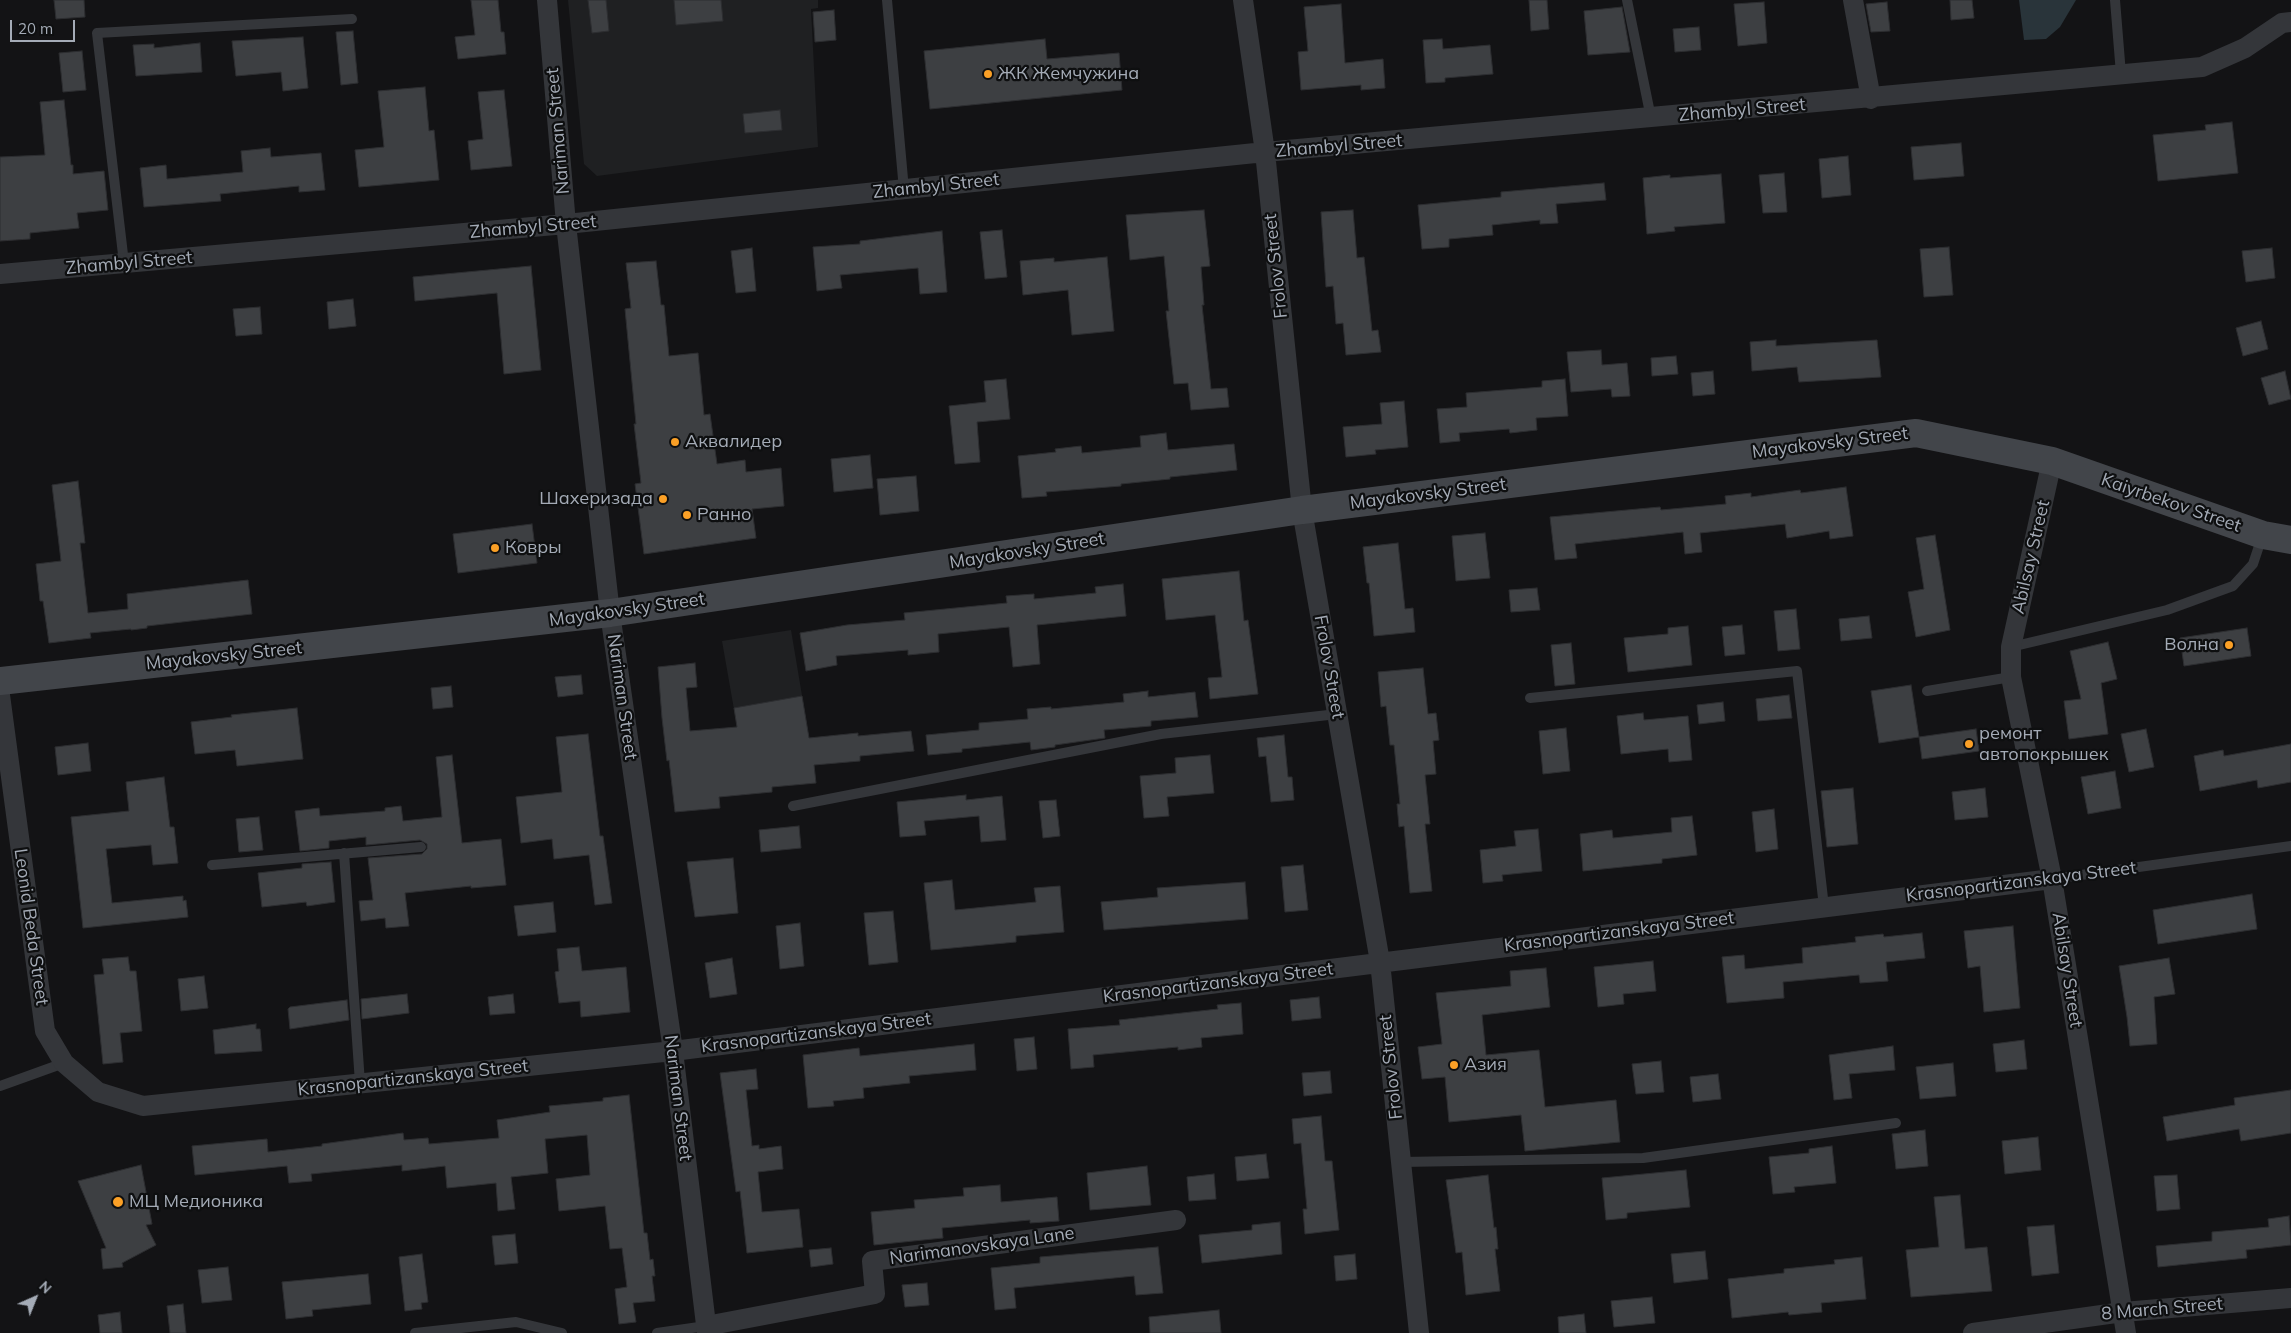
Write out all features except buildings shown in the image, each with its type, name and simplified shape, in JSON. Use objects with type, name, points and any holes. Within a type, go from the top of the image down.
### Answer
[{"type":"main road","name":"Mayakovsky Street","points":[[0,681],[610,614],[1302,510],[1916,432],[2052,461]]},
{"type":"main road","name":"Kaiyrbekov Street","points":[[2052,461],[2263,535],[2291,540]]},
{"type":"street","name":"Nariman Street","points":[[547,0],[566,224],[610,614],[672,1051],[707,1329]]},
{"type":"street","name":"Frolov Street","points":[[1243,0],[1265,152],[1302,510],[1380,962],[1419,1333]]},
{"type":"street","points":[[1853,0],[1871,98]]},
{"type":"street","name":"Zhambyl Street","points":[[0,274],[566,224],[1265,152],[2202,67],[2245,48],[2282,23],[2291,22]]},
{"type":"street","name":"Abilsay Street","points":[[2052,461],[2011,646],[2011,677],[2052,879],[2126,1333]]},
{"type":"street","name":"Leonid Beda Street","points":[[0,695],[45,1031],[64,1063],[98,1092],[142,1106]]},
{"type":"street","name":"Krasnopartizanskaya Street","points":[[142,1106],[672,1051],[2052,879]]},
{"type":"street","name":"Narimanovskaya Lane","points":[[707,1329],[875,1294],[872,1261],[1176,1220]]},
{"type":"street","name":"8 March Street","points":[[1973,1333],[2123,1312],[2291,1298]]},
{"type":"lane","points":[[887,0],[904,190]]},
{"type":"lane","points":[[1627,0],[1651,118]]},
{"type":"lane","points":[[2115,0],[2121,74]]},
{"type":"lane","points":[[124,263],[97,32],[352,19]]},
{"type":"lane","points":[[2011,646],[2167,610],[2233,586],[2253,564],[2263,535]]},
{"type":"lane","points":[[1530,698],[1797,671],[1824,907]]},
{"type":"lane","points":[[1927,691],[2011,677]]},
{"type":"lane","points":[[793,806],[1162,734],[1337,714]]},
{"type":"lane","name":"Krasnopartizanskaya Street","points":[[2052,879],[2291,846]]},
{"type":"lane","points":[[212,865],[421,847]]},
{"type":"lane","points":[[344,854],[360,1083]]},
{"type":"lane","points":[[0,1086],[64,1063]]},
{"type":"lane","points":[[1401,1162],[1643,1158],[1896,1123]]},
{"type":"lane","points":[[415,1333],[516,1322],[562,1333]]},
{"type":"lane","points":[[657,1333],[707,1329]]},
{"type":"shaded area","points":[[568,0],[818,0],[818,8],[811,9],[818,147],[597,176],[584,164]]},
{"type":"shaded area","points":[[2019,0],[2076,0],[2060,27],[2046,39],[2024,40]]},
{"type":"shaded area","points":[[791,630],[810,743],[742,755],[722,641]]},
{"type":"place","name":"ЖК Жемчужина","points":[[988,74]]},
{"type":"place","name":"Аквалидер","points":[[675,442]]},
{"type":"place","name":"Шахеризада","points":[[663,499]]},
{"type":"place","name":"Ранно","points":[[687,515]]},
{"type":"place","name":"Ковры","points":[[495,548]]},
{"type":"place","name":"Волна","points":[[2229,645]]},
{"type":"place","name":"ремонт автопокрышек","points":[[1969,744]]},
{"type":"place","name":"Азия","points":[[1454,1065]]},
{"type":"place","name":"МЦ Медионика","points":[[118,1202]]}]
